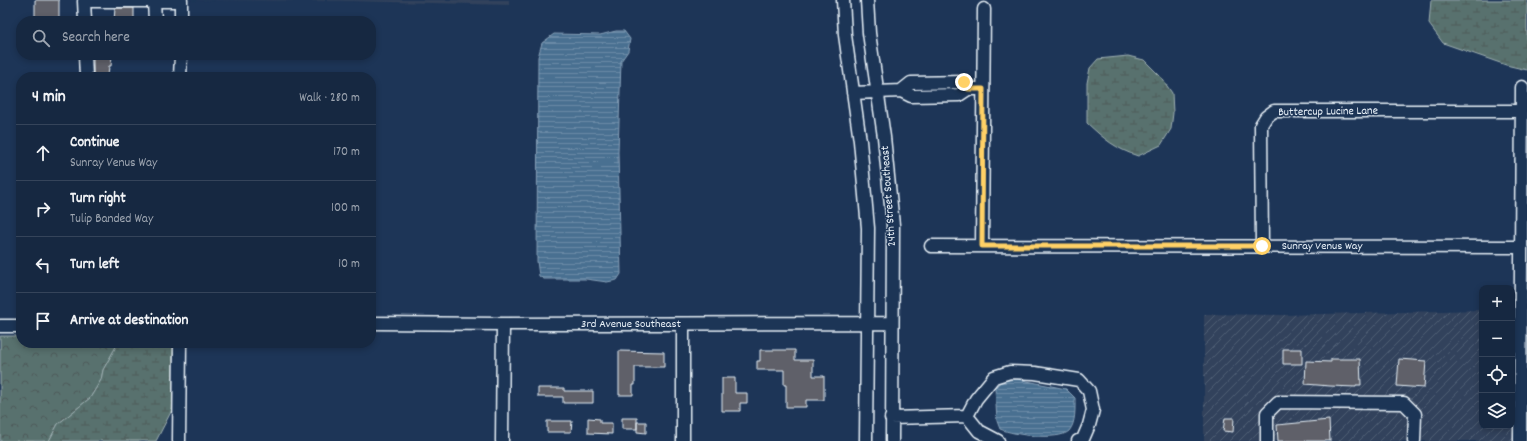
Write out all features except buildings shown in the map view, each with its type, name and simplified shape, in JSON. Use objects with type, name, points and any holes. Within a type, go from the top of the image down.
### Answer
[{"type":"street","name":"24th Street Southeast","points":[[843,0],[845,35],[860,141],[868,228],[866,441]]},
{"type":"street","name":"24th Street Southeast","points":[[867,0],[869,33],[884,137],[893,225],[892,441]]},
{"type":"street","points":[[84,16],[84,1],[181,1],[181,16]]},
{"type":"street","points":[[154,1],[155,16]]},
{"type":"street","points":[[982,246],[984,9]]},
{"type":"street","points":[[85,60],[86,72]]},
{"type":"street","points":[[180,60],[180,72]]},
{"type":"street","points":[[853,93],[901,91],[911,82],[964,82],[968,89],[983,89]]},
{"type":"street","points":[[1520,441],[1522,87]]},
{"type":"street","name":"Buttercup Lucine Lane","points":[[1262,246],[1261,125],[1266,117],[1274,111],[1521,111]]},
{"type":"street","name":"Sunray Venus Way","points":[[931,246],[1520,247]]},
{"type":"street","name":"3rd Avenue Southeast","points":[[376,323],[892,323]]},
{"type":"street","points":[[502,441],[503,324]]},
{"type":"street","points":[[683,324],[683,441]]},
{"type":"street","points":[[0,326],[16,326]]},
{"type":"street","points":[[180,348],[180,441]]},
{"type":"street","points":[[967,416],[976,399],[994,377],[1010,372],[1035,373],[1079,380],[1089,391],[1093,410],[1083,439],[1078,441]]},
{"type":"street","points":[[1267,441],[1267,413],[1278,402],[1286,402],[1404,403],[1415,414],[1414,441]]},
{"type":"street","points":[[891,418],[967,416]]},
{"type":"street","points":[[967,416],[979,431],[998,441]]},
{"type":"shaded area","points":[[186,0],[509,0],[509,5],[351,1]]},
{"type":"shaded area","points":[[616,31],[624,31],[630,39],[628,51],[621,61],[618,152],[621,274],[617,280],[607,282],[586,279],[544,279],[539,276],[537,261],[538,57],[542,43],[554,34],[600,35]]},
{"type":"shaded area","points":[[1515,309],[1517,309],[1516,441],[1204,441],[1204,314],[1284,315],[1479,310],[1479,429],[1515,429]]},
{"type":"shaded area","points":[[1017,379],[1066,389],[1075,398],[1074,420],[1069,431],[1056,436],[1036,436],[1000,429],[997,421],[995,388],[1001,381]]},
{"type":"green space","points":[[1431,0],[1527,0],[1527,70],[1506,65],[1443,43],[1429,24]]},
{"type":"green space","points":[[1128,56],[1144,60],[1160,76],[1172,93],[1173,113],[1171,129],[1161,145],[1138,156],[1111,143],[1087,123],[1087,83],[1090,68],[1098,59]]},
{"type":"green space","points":[[0,336],[16,336],[16,348],[115,348],[103,370],[101,380],[90,398],[58,424],[49,441],[0,441]]},
{"type":"green space","points":[[115,348],[174,348],[174,406],[156,441],[49,441],[58,424],[90,398],[101,380],[103,370]]},
{"type":"route","points":[[964,82],[968,89],[983,89],[982,246],[1262,246]]}]
